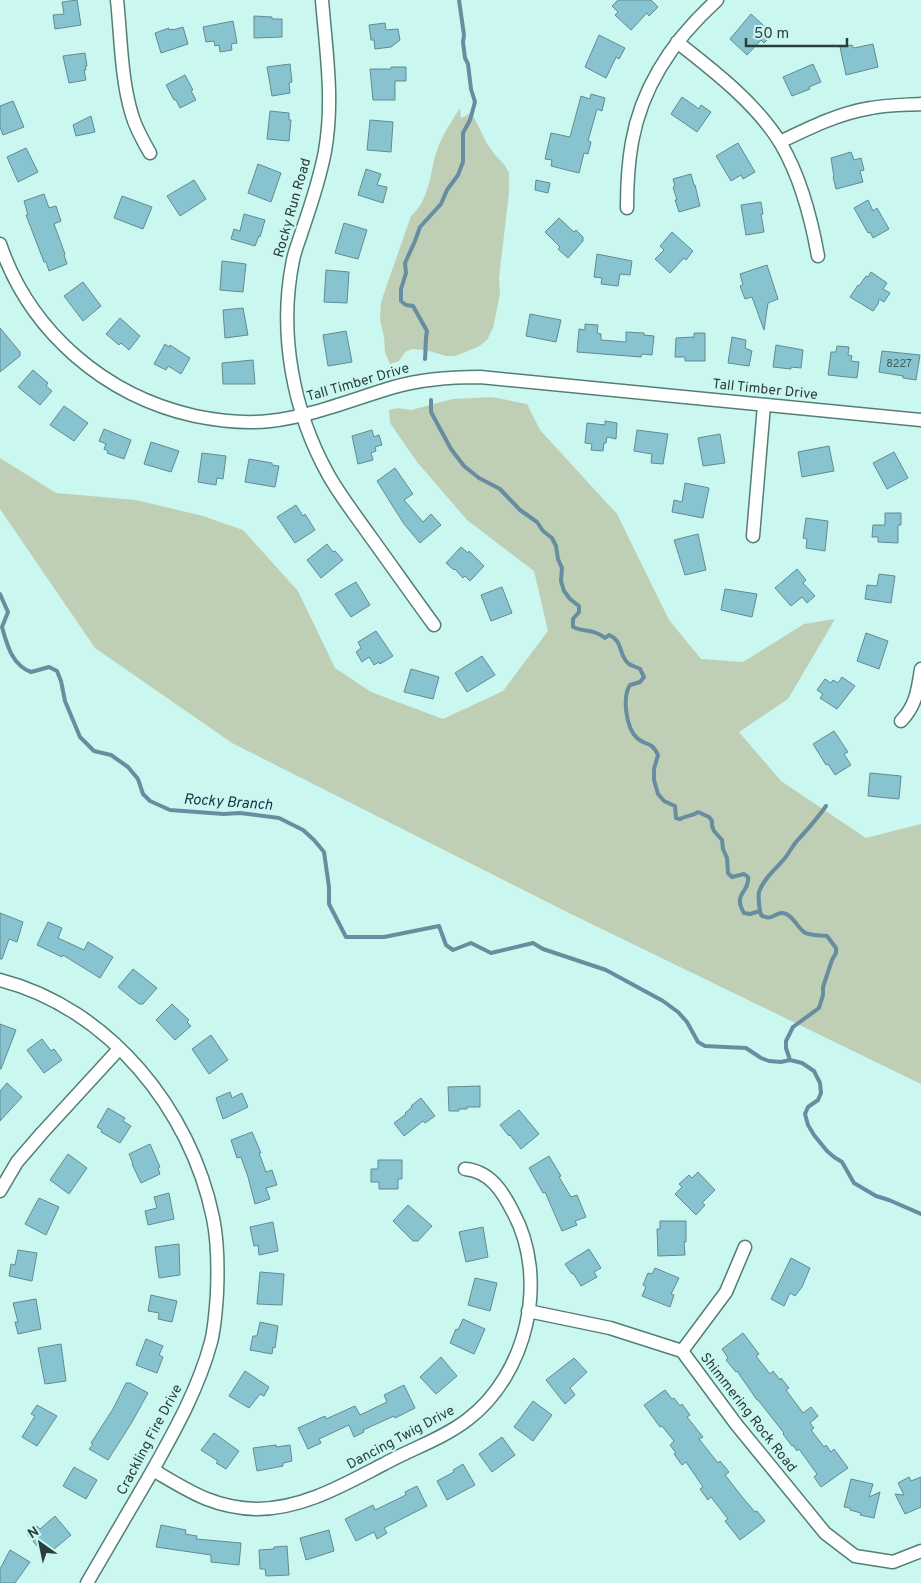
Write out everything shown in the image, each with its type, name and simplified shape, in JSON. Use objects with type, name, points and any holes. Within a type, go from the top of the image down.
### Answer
[{"type":"street","points":[[117,0],[126,94],[140,138],[150,154]]},
{"type":"street","name":"Rocky Run Road","points":[[322,0],[329,90],[329,121],[325,152],[318,182],[293,259],[288,297],[287,329],[290,361],[303,415],[329,476],[346,503],[434,625]]},
{"type":"street","points":[[627,208],[628,171],[632,142],[640,110],[649,88],[662,63],[678,42],[702,14],[718,0]]},
{"type":"street","points":[[678,42],[712,69],[743,99],[768,125],[780,142],[791,163],[806,201],[818,256]]},
{"type":"street","points":[[780,142],[844,114],[869,108],[921,104]]},
{"type":"street","name":"Tall Timber Drive","points":[[0,244],[15,280],[30,306],[48,330],[80,361],[110,382],[135,396],[182,413],[213,420],[245,423],[271,421],[303,415],[419,381],[449,377],[480,377],[921,420]]},
{"type":"street","points":[[754,536],[764,404]]},
{"type":"street","points":[[901,721],[911,709],[916,696],[921,669]]},
{"type":"street","name":"Crackling Fire Drive","points":[[0,980],[43,995],[68,1008],[87,1021],[120,1049],[145,1077],[176,1119],[188,1143],[201,1174],[214,1220],[218,1280],[216,1314],[212,1341],[200,1376],[186,1410],[88,1583]]},
{"type":"street","points":[[0,1191],[17,1162],[120,1049]]},
{"type":"street","name":"Dancing Twig Drive","points":[[153,1470],[198,1496],[215,1503],[258,1509],[284,1506],[316,1497],[345,1484],[449,1432],[468,1420],[481,1408],[496,1392],[508,1373],[518,1351],[528,1311],[531,1288],[530,1264],[526,1242],[508,1201],[488,1177],[480,1172],[465,1169]]},
{"type":"street","points":[[682,1351],[726,1292],[745,1246]]},
{"type":"street","name":"Shimmering Rock Road","points":[[528,1311],[610,1328],[682,1351],[736,1424],[825,1533],[855,1556],[893,1562],[921,1551]]},
{"type":"green space","points":[[460,108],[461,118],[472,113],[486,142],[509,173],[509,193],[499,278],[500,294],[493,328],[487,340],[478,347],[455,356],[412,349],[405,352],[399,361],[390,364],[385,352],[380,320],[381,302],[411,216],[422,203],[428,187],[438,147]]},
{"type":"green space","points":[[492,397],[527,404],[540,430],[617,514],[669,620],[701,659],[743,662],[804,624],[835,619],[788,699],[739,732],[781,781],[866,838],[921,824],[921,1084],[571,914],[232,743],[95,648],[0,509],[0,458],[56,493],[136,500],[203,516],[243,530],[298,591],[335,668],[371,692],[443,719],[503,691],[548,631],[534,571],[467,520],[417,462],[390,423],[389,410],[398,408],[411,410],[453,399]]},
{"type":"building","points":[[77,0],[81,25],[55,29],[53,15],[64,14],[62,2]]},
{"type":"building","points":[[618,0],[651,0],[658,7],[649,16],[647,13],[631,30],[615,15],[618,12],[612,6]]},
{"type":"building","points":[[751,14],[773,34],[764,43],[761,40],[747,55],[730,39]]},
{"type":"building","points":[[254,16],[282,19],[282,37],[254,38]]},
{"type":"building","points":[[233,21],[237,43],[231,44],[232,50],[220,52],[219,45],[215,46],[214,41],[206,42],[203,27]]},
{"type":"building","points":[[385,23],[386,30],[398,29],[400,40],[391,47],[375,49],[374,40],[371,40],[369,25]]},
{"type":"building","points":[[183,27],[188,44],[161,53],[155,33],[169,28],[169,30],[173,30]]},
{"type":"building","points":[[599,35],[625,48],[619,59],[616,57],[606,78],[585,67]]},
{"type":"building","points":[[873,44],[878,67],[846,75],[840,47],[852,45],[854,48]]},
{"type":"building","points":[[85,53],[87,66],[85,66],[86,70],[84,70],[86,80],[69,83],[63,56]]},
{"type":"building","points":[[290,64],[292,82],[289,83],[290,93],[272,96],[267,67]]},
{"type":"building","points":[[813,64],[821,82],[809,87],[810,89],[792,96],[783,77]]},
{"type":"building","points":[[391,67],[406,67],[406,81],[395,81],[395,100],[373,100],[370,69],[391,69]]},
{"type":"building","points":[[185,75],[196,100],[180,108],[166,85]]},
{"type":"building","points":[[591,94],[605,98],[602,111],[597,109],[588,141],[591,142],[588,154],[584,153],[579,173],[551,166],[552,160],[545,159],[551,133],[570,137],[581,96],[590,99]]},
{"type":"building","points":[[682,97],[699,109],[701,105],[711,112],[697,132],[671,114]]},
{"type":"building","points":[[13,101],[24,127],[3,135],[0,127],[0,106]]},
{"type":"building","points":[[270,111],[289,113],[289,120],[291,120],[289,141],[267,139]]},
{"type":"building","points":[[91,116],[95,132],[76,136],[73,125]]},
{"type":"building","points":[[370,120],[393,122],[391,152],[367,150]]},
{"type":"building","points":[[738,143],[755,172],[743,179],[741,175],[731,181],[716,156]]},
{"type":"building","points":[[26,148],[38,172],[18,182],[7,157]]},
{"type":"building","points":[[851,152],[854,160],[861,158],[864,170],[860,171],[863,182],[836,189],[831,158]]},
{"type":"building","points":[[258,164],[281,173],[271,202],[248,193]]},
{"type":"building","points":[[366,169],[381,174],[377,185],[387,187],[383,203],[358,195]]},
{"type":"building","points":[[691,174],[700,206],[679,212],[675,200],[677,200],[673,179]]},
{"type":"building","points":[[194,180],[206,199],[180,216],[167,196]]},
{"type":"building","points":[[536,180],[550,183],[548,193],[535,190]]},
{"type":"building","points":[[44,194],[49,208],[56,206],[61,221],[54,224],[67,264],[49,271],[26,215],[28,215],[24,201]]},
{"type":"building","points":[[122,196],[152,207],[143,229],[114,218]]},
{"type":"building","points":[[868,200],[873,211],[877,208],[889,229],[873,238],[870,232],[868,233],[854,208]]},
{"type":"building","points":[[761,202],[764,232],[746,235],[741,205]]},
{"type":"building","points":[[244,214],[265,220],[255,246],[231,239],[234,229],[240,231]]},
{"type":"building","points":[[559,218],[574,232],[576,230],[583,237],[583,241],[568,258],[558,249],[560,247],[545,232]]},
{"type":"building","points":[[344,223],[367,230],[358,259],[335,253]]},
{"type":"building","points":[[672,232],[693,251],[686,260],[684,258],[670,273],[655,259],[664,250],[660,246]]},
{"type":"building","points":[[597,254],[632,261],[630,275],[620,274],[618,286],[601,284],[602,278],[594,277]]},
{"type":"building","points":[[222,261],[246,264],[243,292],[220,290]]},
{"type":"building","points":[[767,265],[778,299],[768,303],[764,330],[752,297],[745,299],[740,286],[743,285],[740,274]]},
{"type":"building","points":[[326,270],[349,272],[347,303],[324,302]]},
{"type":"building","points":[[871,272],[887,283],[883,289],[890,293],[884,302],[879,299],[873,311],[850,297],[858,285]]},
{"type":"building","points":[[83,282],[101,306],[83,321],[64,296]]},
{"type":"building","points":[[243,308],[248,335],[225,338],[223,310]]},
{"type":"building","points":[[530,314],[561,320],[556,342],[526,336]]},
{"type":"building","points":[[120,318],[140,336],[129,350],[121,343],[119,345],[106,334]]},
{"type":"building","points":[[585,324],[598,325],[597,333],[601,334],[601,340],[626,342],[626,332],[644,333],[644,335],[654,336],[652,355],[642,354],[641,357],[577,352],[579,329],[585,330]]},
{"type":"building","points":[[0,328],[20,352],[20,356],[0,372]]},
{"type":"building","points":[[346,331],[352,362],[328,366],[323,335]]},
{"type":"building","points":[[694,333],[705,333],[705,361],[685,361],[685,357],[675,357],[676,338],[694,337]]},
{"type":"building","points":[[732,337],[746,340],[745,348],[752,351],[749,366],[728,363]]},
{"type":"building","points":[[165,344],[169,347],[170,345],[190,358],[181,374],[168,366],[166,370],[154,364]]},
{"type":"building","points":[[776,345],[803,350],[801,368],[773,367]]},
{"type":"building","points":[[837,346],[849,347],[848,355],[852,356],[851,361],[859,362],[857,378],[828,375],[831,352],[836,352]]},
{"type":"building","points":[[882,351],[920,355],[916,380],[879,372]]},
{"type":"building","points":[[253,360],[255,384],[223,384],[222,363]]},
{"type":"building","points":[[33,370],[48,383],[46,386],[52,391],[40,405],[18,387]]},
{"type":"building","points":[[64,406],[88,423],[74,441],[50,425]]},
{"type":"building","points":[[605,421],[617,423],[616,439],[607,437],[603,451],[591,450],[592,444],[585,443],[587,423],[605,425]]},
{"type":"building","points":[[104,429],[131,440],[124,459],[107,453],[108,451],[104,449],[106,444],[99,441]]},
{"type":"building","points":[[372,430],[374,437],[379,435],[382,445],[375,447],[376,451],[371,453],[373,460],[358,464],[352,436]]},
{"type":"building","points":[[637,430],[668,434],[663,464],[651,463],[652,454],[634,451]]},
{"type":"building","points":[[720,434],[725,463],[703,466],[698,438]]},
{"type":"building","points":[[151,442],[179,451],[171,472],[144,464]]},
{"type":"building","points":[[829,446],[834,471],[802,477],[798,452]]},
{"type":"building","points":[[894,452],[908,478],[887,489],[873,463]]},
{"type":"building","points":[[202,453],[226,456],[223,479],[217,478],[216,485],[198,482]]},
{"type":"building","points":[[249,459],[279,466],[275,487],[245,482]]},
{"type":"building","points":[[395,468],[413,494],[404,500],[423,522],[431,514],[441,525],[420,543],[404,524],[377,481]]},
{"type":"building","points":[[685,483],[709,488],[703,518],[672,512],[674,500],[682,502]]},
{"type":"building","points":[[296,505],[303,516],[305,514],[315,530],[295,543],[277,517]]},
{"type":"building","points":[[885,513],[901,513],[901,525],[898,525],[898,543],[878,542],[878,537],[872,537],[873,525],[885,525]]},
{"type":"building","points":[[806,518],[828,521],[825,551],[806,548],[807,539],[803,538]]},
{"type":"building","points":[[698,534],[706,570],[685,575],[674,540]]},
{"type":"building","points":[[327,544],[343,560],[321,578],[307,560]]},
{"type":"building","points":[[461,547],[468,553],[469,551],[484,566],[470,581],[465,576],[463,578],[446,563]]},
{"type":"building","points":[[797,569],[806,580],[803,583],[815,596],[807,603],[802,597],[791,606],[775,588]]},
{"type":"building","points":[[879,574],[895,576],[891,603],[865,599],[867,585],[877,586]]},
{"type":"building","points":[[356,582],[370,605],[351,617],[335,594]]},
{"type":"building","points":[[502,587],[512,613],[491,621],[481,595]]},
{"type":"building","points":[[725,589],[757,594],[752,617],[721,610]]},
{"type":"building","points":[[376,631],[393,656],[380,664],[379,662],[374,665],[369,657],[362,662],[356,652],[361,648],[358,642]]},
{"type":"building","points":[[866,633],[888,641],[879,669],[857,661]]},
{"type":"building","points":[[482,656],[495,675],[467,692],[455,673]]},
{"type":"building","points":[[411,669],[439,677],[433,699],[404,692]]},
{"type":"building","points":[[842,677],[855,686],[837,709],[820,698],[823,694],[817,690],[825,679],[831,683],[833,680],[838,683]]},
{"type":"building","points":[[834,731],[848,752],[844,754],[851,765],[835,775],[828,764],[826,765],[813,744]]},
{"type":"building","points":[[870,773],[901,776],[899,799],[868,796]]},
{"type":"building","points":[[0,913],[23,922],[17,942],[9,939],[2,959],[0,959]]},
{"type":"building","points":[[48,922],[62,928],[58,938],[84,950],[88,942],[113,957],[100,978],[63,955],[62,957],[37,945]]},
{"type":"building","points":[[133,969],[157,988],[143,1004],[139,1004],[118,987]]},
{"type":"building","points":[[172,1004],[189,1020],[187,1022],[191,1026],[175,1040],[156,1020]]},
{"type":"building","points":[[0,1024],[16,1030],[1,1069],[0,1069]]},
{"type":"building","points":[[211,1035],[228,1060],[209,1074],[192,1049]]},
{"type":"building","points":[[42,1039],[51,1051],[54,1049],[62,1060],[44,1073],[27,1050]]},
{"type":"building","points":[[7,1083],[22,1097],[0,1121],[0,1091]]},
{"type":"building","points":[[480,1086],[480,1107],[467,1107],[467,1109],[459,1109],[459,1111],[449,1111],[448,1087]]},
{"type":"building","points":[[230,1092],[232,1098],[242,1093],[248,1107],[223,1119],[216,1098]]},
{"type":"building","points":[[421,1098],[435,1116],[425,1123],[423,1121],[404,1136],[394,1123],[406,1114],[411,1106]]},
{"type":"building","points":[[108,1108],[125,1118],[123,1121],[131,1126],[120,1143],[101,1132],[102,1130],[97,1127]]},
{"type":"building","points":[[519,1110],[539,1134],[521,1149],[500,1125]]},
{"type":"building","points":[[252,1132],[261,1153],[259,1153],[266,1172],[272,1170],[277,1185],[266,1188],[270,1199],[255,1204],[241,1157],[237,1158],[231,1140]]},
{"type":"building","points":[[150,1144],[160,1167],[158,1168],[160,1174],[141,1183],[129,1154]]},
{"type":"building","points":[[68,1154],[87,1168],[69,1194],[50,1180]]},
{"type":"building","points":[[549,1156],[571,1197],[577,1195],[586,1217],[575,1221],[577,1225],[562,1231],[545,1192],[543,1193],[529,1168]]},
{"type":"building","points":[[378,1160],[402,1160],[402,1179],[398,1179],[398,1189],[379,1189],[379,1182],[371,1182],[371,1169],[378,1169]]},
{"type":"building","points":[[698,1172],[715,1190],[702,1203],[705,1205],[696,1215],[675,1194],[682,1187],[679,1184],[689,1175],[692,1178]]},
{"type":"building","points":[[169,1193],[174,1219],[148,1225],[145,1211],[157,1208],[154,1197]]},
{"type":"building","points":[[39,1198],[59,1207],[46,1235],[25,1224]]},
{"type":"building","points":[[408,1205],[432,1226],[418,1241],[413,1241],[393,1221]]},
{"type":"building","points":[[660,1221],[686,1221],[685,1255],[658,1256],[657,1229],[660,1229]]},
{"type":"building","points":[[273,1222],[278,1251],[259,1255],[258,1245],[254,1246],[250,1227]]},
{"type":"building","points":[[483,1227],[488,1257],[466,1262],[459,1232]]},
{"type":"building","points":[[179,1244],[180,1275],[159,1278],[155,1247]]},
{"type":"building","points":[[589,1249],[601,1268],[594,1272],[597,1277],[581,1286],[565,1264]]},
{"type":"building","points":[[18,1250],[37,1253],[32,1281],[9,1276],[11,1264],[15,1265]]},
{"type":"building","points":[[791,1258],[810,1268],[802,1287],[795,1296],[790,1293],[784,1306],[771,1299]]},
{"type":"building","points":[[655,1268],[679,1278],[671,1294],[674,1295],[670,1307],[642,1296],[646,1287],[643,1285],[648,1273],[652,1274]]},
{"type":"building","points":[[260,1272],[284,1274],[282,1305],[257,1304]]},
{"type":"building","points":[[475,1278],[497,1283],[490,1311],[468,1305]]},
{"type":"building","points":[[151,1295],[177,1301],[172,1322],[158,1319],[159,1313],[148,1311]]},
{"type":"building","points":[[36,1299],[41,1329],[18,1334],[15,1322],[18,1322],[13,1303]]},
{"type":"building","points":[[463,1319],[485,1329],[474,1354],[450,1343]]},
{"type":"building","points":[[260,1322],[278,1326],[275,1348],[273,1347],[272,1354],[250,1350],[253,1336],[257,1336]]},
{"type":"building","points":[[743,1333],[759,1354],[756,1356],[770,1374],[773,1371],[789,1388],[786,1390],[803,1413],[811,1407],[818,1416],[810,1423],[814,1428],[811,1430],[824,1447],[826,1445],[831,1452],[834,1449],[848,1468],[821,1487],[814,1477],[817,1474],[799,1449],[797,1451],[792,1446],[737,1371],[726,1360],[728,1358],[722,1349]]},
{"type":"building","points":[[146,1339],[163,1346],[159,1355],[163,1357],[157,1373],[136,1365]]},
{"type":"building","points":[[61,1344],[66,1381],[45,1384],[38,1348]]},
{"type":"building","points":[[441,1357],[457,1376],[436,1394],[420,1377]]},
{"type":"building","points":[[574,1358],[587,1372],[570,1388],[575,1395],[565,1404],[546,1380]]},
{"type":"building","points":[[245,1371],[269,1387],[264,1396],[260,1394],[249,1408],[229,1396]]},
{"type":"building","points":[[126,1383],[130,1383],[148,1393],[108,1460],[89,1449]]},
{"type":"building","points":[[404,1385],[415,1408],[363,1430],[364,1432],[354,1437],[349,1425],[319,1439],[321,1443],[308,1449],[298,1428],[325,1416],[326,1419],[355,1406],[360,1415],[387,1402],[384,1395]]},
{"type":"building","points":[[665,1390],[680,1406],[682,1404],[690,1415],[687,1417],[703,1437],[699,1439],[718,1463],[720,1461],[729,1472],[725,1475],[743,1498],[765,1521],[740,1540],[725,1521],[728,1519],[711,1497],[708,1500],[700,1489],[703,1487],[686,1462],[682,1465],[674,1454],[676,1453],[670,1445],[674,1441],[662,1426],[660,1427],[644,1405]]},
{"type":"building","points":[[533,1401],[552,1415],[533,1441],[514,1427]]},
{"type":"building","points":[[37,1405],[57,1416],[37,1446],[22,1437],[35,1416],[31,1414]]},
{"type":"building","points":[[214,1433],[239,1451],[226,1469],[216,1463],[218,1461],[201,1450]]},
{"type":"building","points":[[502,1437],[515,1455],[492,1472],[479,1454]]},
{"type":"building","points":[[276,1445],[276,1447],[290,1445],[292,1461],[283,1463],[283,1466],[257,1471],[253,1448]]},
{"type":"building","points":[[463,1464],[475,1485],[447,1500],[437,1481],[454,1472],[453,1470]]},
{"type":"building","points":[[74,1467],[97,1480],[86,1499],[63,1486]]},
{"type":"building","points":[[909,1477],[911,1481],[921,1477],[921,1507],[905,1514],[895,1494],[904,1495],[898,1483]]},
{"type":"building","points":[[851,1479],[873,1484],[869,1497],[880,1492],[874,1518],[860,1515],[861,1513],[844,1507]]},
{"type":"building","points":[[417,1486],[427,1506],[384,1528],[387,1533],[377,1539],[374,1532],[356,1541],[345,1519],[373,1505],[375,1510],[406,1495],[405,1492]]},
{"type":"building","points":[[55,1516],[71,1535],[47,1555],[27,1534],[37,1526],[40,1529]]},
{"type":"building","points":[[161,1525],[186,1530],[185,1534],[197,1536],[196,1539],[241,1543],[239,1565],[211,1562],[211,1555],[156,1547]]},
{"type":"building","points":[[329,1530],[334,1551],[306,1560],[300,1538]]},
{"type":"building","points":[[287,1546],[289,1575],[266,1576],[265,1569],[260,1569],[259,1550]]},
{"type":"building","points":[[10,1550],[30,1562],[15,1583],[0,1583],[0,1569]]},
{"type":"waterway","points":[[425,359],[427,331],[413,306],[406,305],[401,301],[401,289],[406,273],[405,263],[420,227],[441,204],[447,190],[458,175],[463,162],[463,133],[470,120],[475,102],[471,89],[468,64],[465,58],[459,0]]},
{"type":"waterway","points":[[431,400],[431,412],[451,449],[464,466],[479,478],[500,489],[520,510],[537,522],[543,531],[552,538],[562,568],[561,581],[564,591],[579,606],[579,612],[573,619],[573,627],[601,635],[605,638],[609,635],[614,638],[626,661],[640,669],[644,677],[640,682],[630,685],[626,697],[626,712],[633,733],[637,738],[653,747],[658,755],[654,769],[654,780],[658,794],[664,801],[675,806],[676,818],[680,819],[698,812],[709,817],[712,821],[714,831],[722,840],[727,858],[728,873],[732,877],[744,874],[748,877],[747,887],[740,901],[744,913],[750,914],[760,911],[761,915],[768,918],[780,913],[786,914],[804,932],[812,935],[827,936],[836,948],[836,953],[823,987],[819,1008],[793,1027],[786,1041],[790,1060]]},
{"type":"waterway","name":"Rocky Branch","points":[[0,594],[8,612],[2,627],[11,654],[19,665],[31,672],[49,667],[57,671],[65,701],[80,737],[94,751],[111,755],[128,767],[138,779],[143,794],[150,801],[170,810],[224,814],[240,813],[279,818],[303,830],[314,840],[324,852],[329,887],[329,904],[346,937],[384,937],[439,926],[446,945],[453,950],[471,943],[491,953],[533,943],[543,949],[606,970],[663,1001],[678,1012],[687,1022],[698,1042],[705,1046],[746,1048],[769,1061],[781,1062],[790,1060],[802,1063],[814,1071],[820,1083],[821,1093],[818,1100],[808,1107],[805,1114],[808,1125],[814,1135],[827,1151],[842,1162],[854,1183],[876,1196],[921,1214]]},
{"type":"waterway","points":[[760,911],[759,892],[761,887],[826,806]]}]
